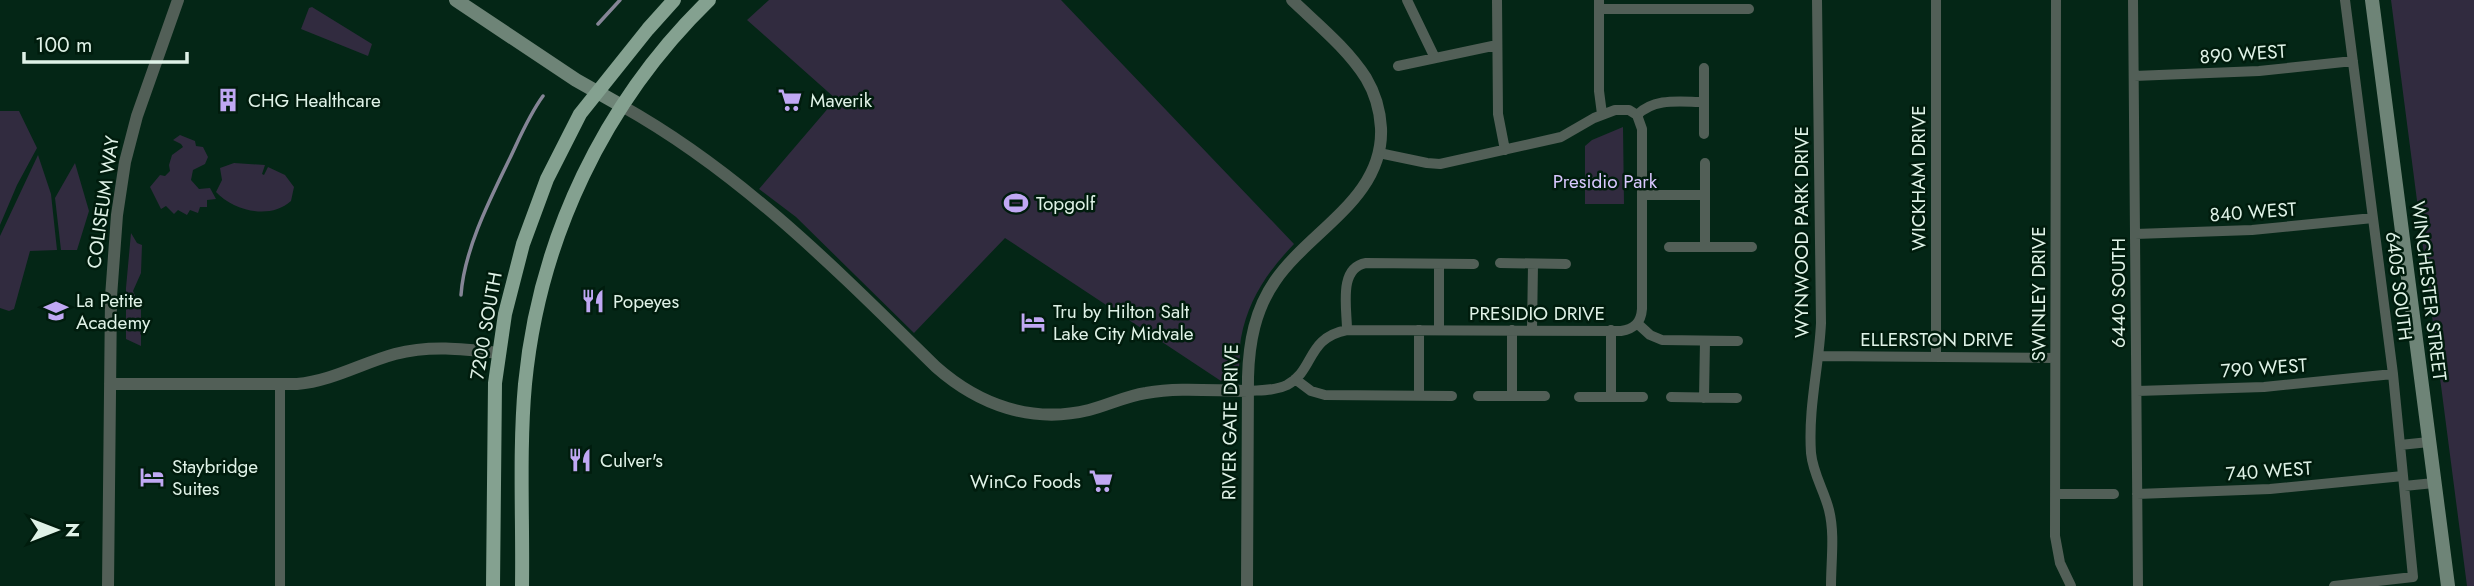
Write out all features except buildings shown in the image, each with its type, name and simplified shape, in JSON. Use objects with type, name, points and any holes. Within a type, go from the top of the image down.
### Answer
[{"type":"main road","points":[[456,0],[622,106]]},
{"type":"main road","name":"7200 SOUTH","points":[[493,586],[493,413],[498,353],[513,275],[534,212],[580,114],[674,0]]},
{"type":"main road","points":[[522,586],[525,387],[538,300],[553,248],[592,155],[622,106],[666,46],[709,0]]},
{"type":"main road","name":"WINCHESTER STREET","points":[[2372,0],[2448,586]]},
{"type":"street","name":"COLISEUM WAY","points":[[108,586],[113,252],[120,189],[136,117],[178,0]]},
{"type":"street","name":"RIVER GATE DRIVE","points":[[1247,586],[1248,391],[1251,336],[1258,313],[1268,291],[1282,272],[1359,192],[1372,173],[1379,153],[1380,118],[1370,84],[1353,61],[1292,0]]},
{"type":"street","points":[[1407,0],[1435,58]]},
{"type":"street","points":[[1497,0],[1497,114],[1505,150]]},
{"type":"street","name":"WYNWOOD PARK DRIVE","points":[[1817,0],[1821,323],[1811,399],[1811,455],[1830,519],[1831,586]]},
{"type":"street","name":"WICKHAM DRIVE","points":[[1936,0],[1936,357]]},
{"type":"street","name":"SWINLEY DRIVE","points":[[2056,0],[2057,554],[2071,586]]},
{"type":"street","name":"6440 SOUTH","points":[[2133,0],[2138,586]]},
{"type":"street","name":"6405 SOUTH","points":[[2334,586],[2413,577],[2393,374],[2344,0]]},
{"type":"street","points":[[1602,114],[1599,91],[1599,5],[1704,5],[1749,9]]},
{"type":"street","points":[[1398,66],[1497,45]]},
{"type":"street","name":"890 WEST","points":[[2134,76],[2259,71],[2353,61]]},
{"type":"street","points":[[1704,68],[1704,134]]},
{"type":"street","points":[[1637,115],[1655,103],[1704,102]]},
{"type":"street","points":[[622,106],[697,153],[785,222],[936,367],[965,390],[987,402],[1013,410],[1048,415],[1091,409],[1144,393],[1248,391],[1280,387],[1295,379],[1307,389],[1319,394],[1452,396]]},
{"type":"street","points":[[1379,153],[1436,164],[1561,137],[1602,114],[1620,109],[1629,110],[1637,115],[1642,129],[1642,309],[1638,324],[1657,339],[1738,341]]},
{"type":"street","points":[[1705,163],[1705,247]]},
{"type":"street","points":[[1642,195],[1705,195]]},
{"type":"street","name":"840 WEST","points":[[2136,234],[2252,230],[2373,218]]},
{"type":"street","points":[[1669,247],[1752,247]]},
{"type":"street","points":[[1347,330],[1347,281],[1349,273],[1355,267],[1366,263],[1474,264]]},
{"type":"street","points":[[1500,263],[1566,264]]},
{"type":"street","points":[[1439,264],[1439,330]]},
{"type":"street","points":[[1532,330],[1533,264]]},
{"type":"street","name":"PRESIDIO DRIVE","points":[[1295,379],[1321,342],[1331,335],[1347,330],[1625,330],[1638,324]]},
{"type":"street","points":[[1419,330],[1419,396]]},
{"type":"street","points":[[1512,330],[1512,396]]},
{"type":"street","points":[[1611,330],[1611,397]]},
{"type":"street","points":[[1704,398],[1705,341]]},
{"type":"street","points":[[110,384],[315,382],[395,354],[417,350],[454,348],[498,353]]},
{"type":"street","name":"ELLERSTON DRIVE","points":[[1818,356],[2056,358]]},
{"type":"street","name":"790 WEST","points":[[2137,391],[2264,387],[2393,374]]},
{"type":"street","points":[[280,586],[281,384]]},
{"type":"street","points":[[1478,396],[1545,396]]},
{"type":"street","points":[[1579,397],[1643,397]]},
{"type":"street","points":[[1671,397],[1737,398]]},
{"type":"street","points":[[2400,445],[2429,442]]},
{"type":"street","name":"740 WEST","points":[[2137,494],[2404,481],[2434,483]]},
{"type":"street","points":[[2056,494],[2114,494]]},
{"type":"green space","name":"Topgolf","points":[[769,0],[1061,0],[1294,244],[1268,276],[1254,299],[1244,324],[1237,376],[1231,381],[1221,381],[1005,238],[914,333],[796,217],[759,189],[836,99],[747,20]]},
{"type":"green space","points":[[2391,0],[2474,0],[2474,586],[2467,586]]},
{"type":"green space","points":[[312,7],[372,44],[368,56],[301,29],[309,8]]},
{"type":"green space","points":[[0,111],[19,111],[37,148],[0,225]]},
{"type":"green space","name":"Presidio Park","points":[[1623,127],[1624,204],[1585,204],[1585,146],[1592,140]]},
{"type":"green space","points":[[180,135],[195,141],[196,146],[203,147],[208,157],[205,164],[193,170],[191,180],[199,189],[210,188],[216,199],[207,200],[207,207],[200,207],[198,213],[190,210],[187,215],[178,210],[174,214],[166,206],[161,209],[150,187],[160,175],[165,176],[170,171],[172,155],[183,147],[173,140]]},
{"type":"green space","points":[[38,155],[51,194],[57,250],[30,251],[14,309],[9,311],[0,308],[0,236]]},
{"type":"green space","points":[[75,163],[89,211],[77,250],[61,250],[55,198]]},
{"type":"green space","points":[[234,163],[265,165],[264,175],[268,167],[285,175],[294,187],[291,201],[282,207],[263,212],[242,208],[224,199],[216,192],[222,180],[220,168]]},
{"type":"green space","points":[[131,233],[137,243],[142,245],[141,273],[133,291],[141,310],[141,346],[126,339],[126,288]]},
{"type":"waterway","points":[[598,24],[620,0]]},
{"type":"waterway","points":[[461,295],[467,260],[479,225],[525,126],[543,96]]},
{"type":"place","name":"CHG Healthcare","points":[[228,100]]},
{"type":"place","name":"Maverik","points":[[790,100]]},
{"type":"place","name":"Topgolf","points":[[1016,203]]},
{"type":"place","name":"Popeyes","points":[[593,301]]},
{"type":"place","name":"La Petite Academy","points":[[56,311]]},
{"type":"place","name":"Tru by Hilton Salt Lake City Midvale","points":[[1033,322]]},
{"type":"place","name":"Culver's","points":[[580,460]]},
{"type":"place","name":"Staybridge Suites","points":[[152,477]]},
{"type":"place","name":"WinCo Foods","points":[[1101,481]]}]
